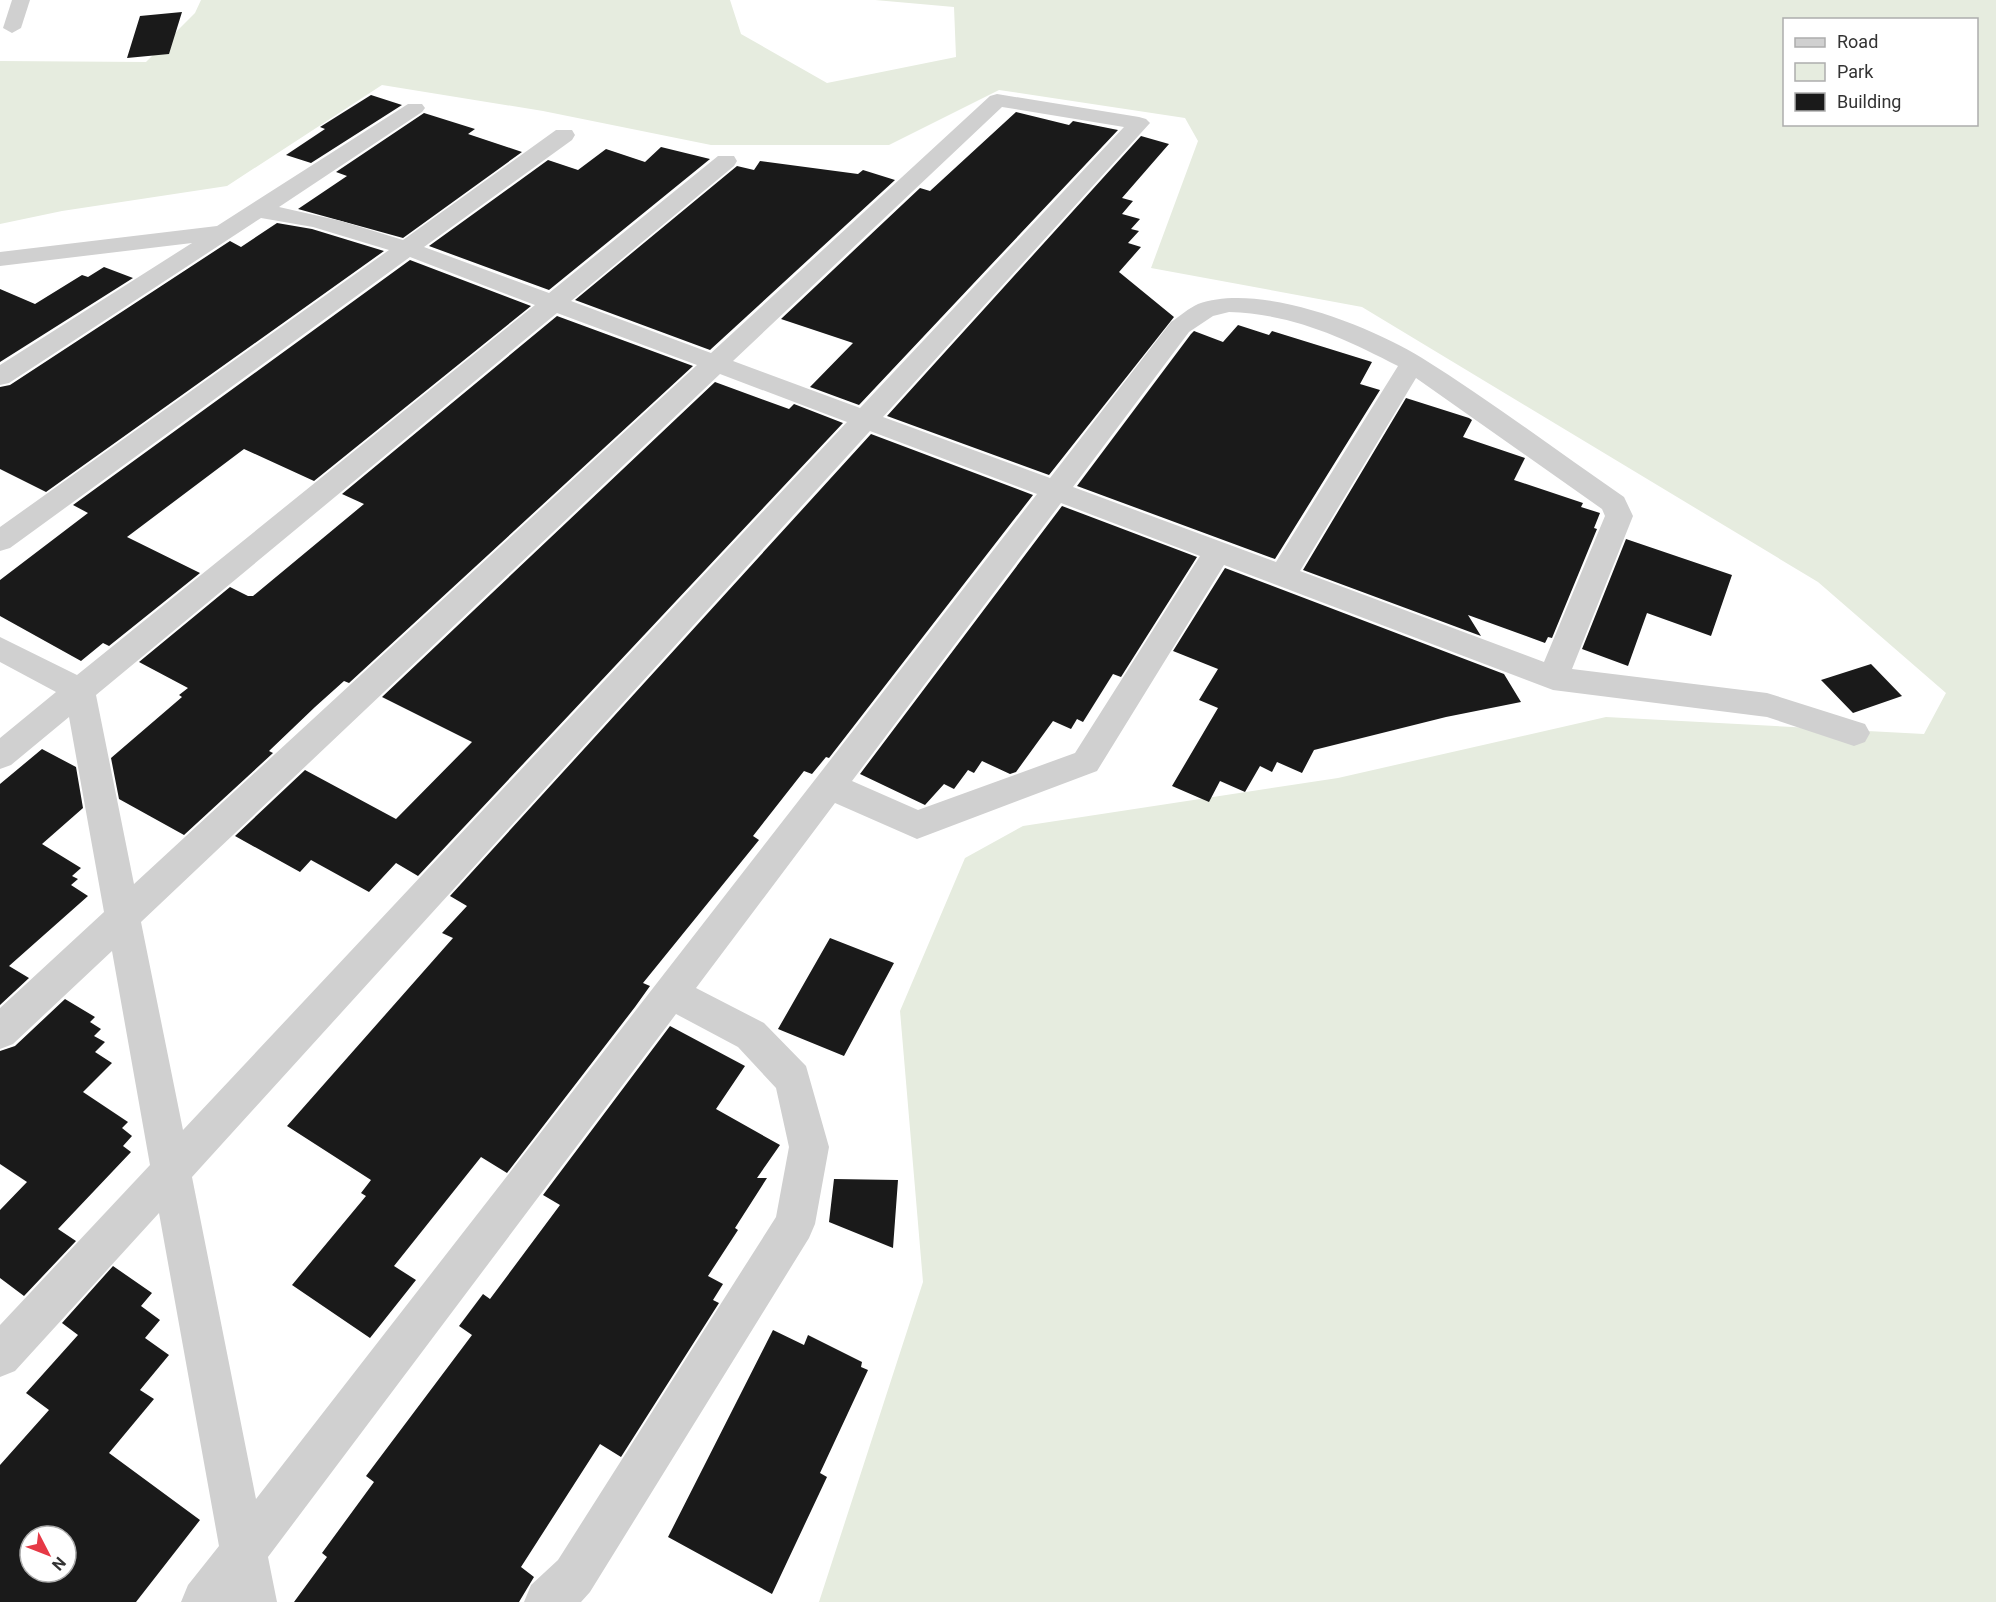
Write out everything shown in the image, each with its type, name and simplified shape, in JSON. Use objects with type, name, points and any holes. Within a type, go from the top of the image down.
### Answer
[{"type":"street","points":[[0,1032],[997,100],[1139,123],[0,1356]]},
{"type":"street","points":[[0,377],[415,108]]},
{"type":"street","points":[[0,541],[564,135]]},
{"type":"street","points":[[0,756],[726,161]]},
{"type":"street","points":[[257,211],[295,215],[328,222],[406,248],[1054,489],[1553,678],[1767,705],[1854,733]]},
{"type":"street","points":[[0,259],[224,232]]},
{"type":"street","points":[[205,1602],[1180,327],[1205,310],[1229,305],[1263,306],[1315,319],[1373,343],[1412,363],[1614,504],[1619,516],[1553,678]]},
{"type":"street","points":[[1283,575],[1412,363]]},
{"type":"street","points":[[831,786],[917,825],[1086,762],[1218,551]]},
{"type":"street","points":[[0,648],[80,691]]},
{"type":"street","points":[[80,691],[245,1550],[253,1602]]},
{"type":"street","points":[[548,1602],[574,1576],[795,1224],[809,1147],[793,1079],[751,1035],[672,994]]},
{"type":"lane","points":[[12,28],[21,0]]},
{"type":"green space","points":[[201,0],[730,0],[741,34],[827,83],[956,57],[954,7],[875,0],[1996,0],[1996,1602],[819,1602],[923,1282],[900,1011],[965,858],[1023,826],[1338,778],[1606,717],[1924,734],[1946,693],[1818,582],[1362,307],[1151,268],[1198,141],[1185,118],[999,90],[889,145],[711,145],[543,111],[382,85],[227,186],[62,211],[0,224],[0,61],[146,62],[195,13]]},
{"type":"building","points":[[182,12],[169,54],[127,58],[140,16]]},
{"type":"building","points":[[371,95],[402,105],[311,163],[286,155],[325,129],[320,127]]},
{"type":"building","points":[[1016,112],[1069,125],[1073,121],[1118,130],[859,405],[810,387],[853,343],[781,319],[920,188],[930,191]]},
{"type":"building","points":[[424,113],[475,129],[468,134],[522,152],[403,238],[298,209],[347,176],[336,172]]},
{"type":"building","points":[[1141,136],[1169,144],[1122,198],[1133,201],[1122,214],[1140,219],[1131,229],[1139,231],[1128,243],[1141,247],[1119,272],[1174,317],[1049,475],[887,416]]},
{"type":"building","points":[[661,147],[710,159],[549,290],[429,246],[548,160],[578,170],[606,149],[645,162]]},
{"type":"building","points":[[760,161],[858,174],[863,170],[895,180],[710,350],[575,300],[737,166],[754,170]]},
{"type":"building","points":[[277,223],[312,229],[384,251],[46,492],[0,469],[0,387],[10,385],[230,241],[241,247]]},
{"type":"building","points":[[410,260],[531,306],[314,481],[244,449],[127,537],[200,573],[109,646],[103,643],[81,661],[0,616],[0,580],[88,513],[73,505]]},
{"type":"building","points":[[104,267],[133,278],[0,362],[0,289],[35,304],[82,275],[88,277]]},
{"type":"building","points":[[557,316],[693,366],[349,683],[344,681],[315,707],[269,751],[273,753],[184,835],[119,799],[111,758],[182,697],[179,695],[188,688],[139,662],[230,587],[248,596],[253,596],[364,504],[342,494]]},
{"type":"building","points":[[1238,325],[1269,335],[1272,331],[1372,362],[1360,384],[1380,390],[1275,559],[1077,486],[1194,331],[1223,342]]},
{"type":"building","points":[[715,382],[789,409],[794,404],[843,423],[418,876],[396,863],[369,892],[311,860],[300,872],[235,836],[305,770],[396,819],[472,742],[382,697]]},
{"type":"building","points":[[1406,398],[1469,418],[1472,420],[1463,437],[1525,458],[1514,480],[1583,503],[1581,507],[1600,513],[1594,528],[1597,529],[1552,638],[1548,637],[1545,643],[1468,615],[1481,636],[1303,570]]},
{"type":"building","points":[[871,434],[1033,495],[829,758],[826,757],[812,774],[804,771],[753,836],[759,840],[643,983],[650,986],[507,1173],[481,1157],[394,1266],[416,1280],[370,1338],[292,1285],[366,1196],[361,1193],[371,1180],[287,1126],[453,938],[442,933],[467,906],[450,896]]},
{"type":"building","points":[[1062,506],[1197,557],[1121,677],[1113,674],[1083,722],[1077,719],[1071,729],[1053,721],[1016,772],[1010,774],[982,761],[974,773],[968,770],[954,789],[944,784],[925,805],[860,774]]},
{"type":"building","points":[[1626,539],[1732,575],[1711,636],[1647,613],[1628,666],[1582,649]]},
{"type":"building","points":[[1225,568],[1504,674],[1521,702],[1446,717],[1314,750],[1302,773],[1277,762],[1272,772],[1260,766],[1245,792],[1220,781],[1209,802],[1172,786],[1218,708],[1199,700],[1218,669],[1173,651]]},
{"type":"building","points":[[1871,664],[1902,696],[1853,713],[1821,680]]},
{"type":"building","points":[[42,749],[76,767],[83,808],[42,844],[81,868],[72,876],[78,879],[71,885],[88,896],[9,966],[29,978],[0,1005],[0,784]]},
{"type":"building","points":[[830,938],[894,963],[844,1056],[778,1029]]},
{"type":"building","points":[[65,999],[95,1017],[90,1022],[101,1029],[94,1036],[105,1042],[95,1052],[112,1063],[83,1092],[128,1122],[122,1128],[132,1136],[123,1146],[131,1152],[58,1229],[76,1241],[24,1296],[0,1278],[0,1210],[27,1182],[0,1164],[0,1051],[15,1046]]},
{"type":"building","points":[[670,1026],[745,1066],[716,1109],[780,1145],[757,1178],[767,1178],[735,1228],[738,1230],[708,1276],[723,1284],[713,1300],[719,1303],[621,1457],[600,1444],[521,1567],[534,1577],[519,1602],[294,1602],[327,1557],[322,1553],[374,1482],[366,1476],[472,1335],[459,1326],[483,1294],[490,1299],[560,1205],[543,1195]]},
{"type":"building","points":[[834,1179],[898,1180],[893,1248],[829,1222]]},
{"type":"building","points":[[113,1266],[152,1293],[141,1306],[160,1320],[145,1338],[169,1355],[140,1390],[154,1399],[109,1453],[200,1520],[136,1602],[0,1602],[0,1465],[49,1410],[26,1393],[78,1335],[62,1323]]},
{"type":"building","points":[[773,1330],[804,1345],[808,1335],[862,1362],[861,1367],[868,1370],[820,1473],[827,1477],[772,1594],[668,1537]]}]
